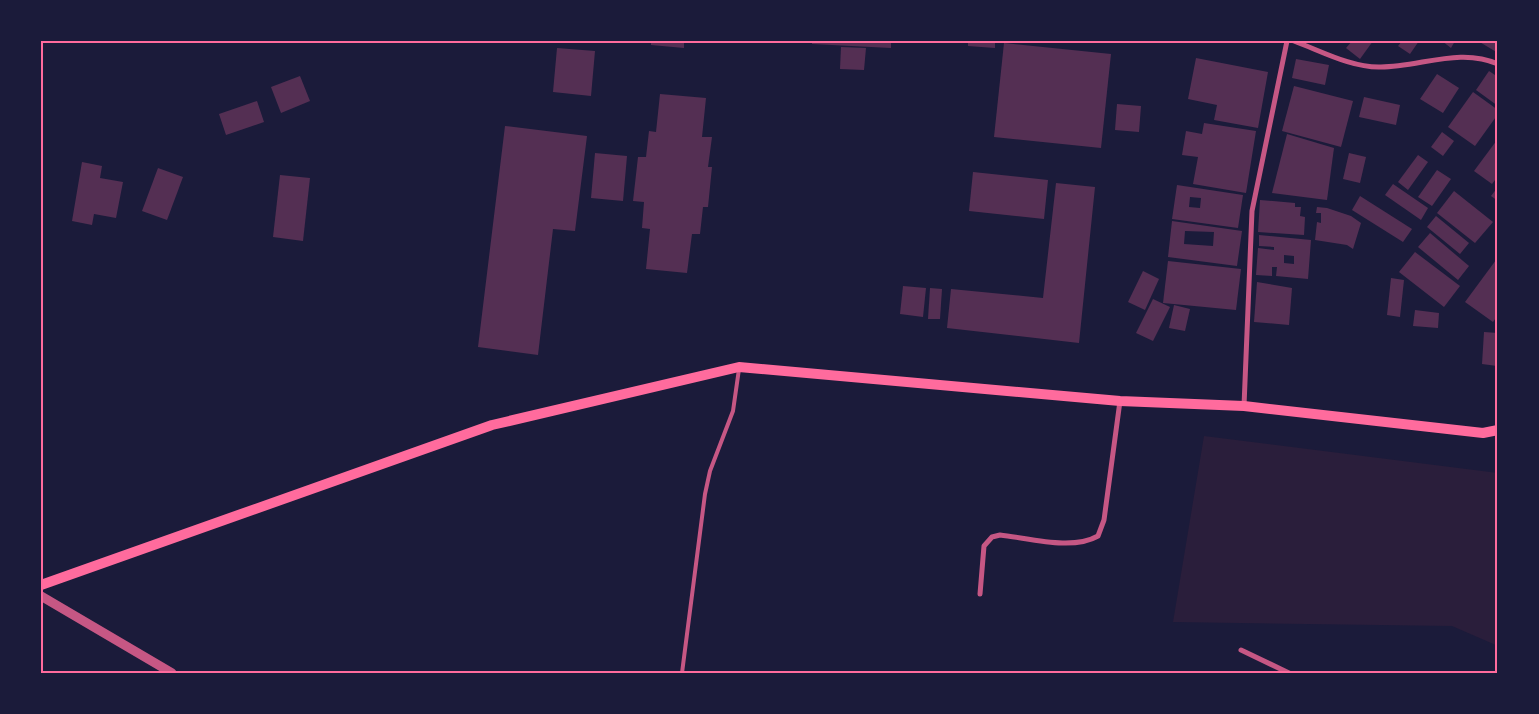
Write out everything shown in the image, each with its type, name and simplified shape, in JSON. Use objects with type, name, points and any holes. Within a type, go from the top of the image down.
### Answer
[{"type":"main road","points":[[41,585],[492,425],[739,367],[1120,400],[1244,406],[1483,433],[1498,430]]},
{"type":"street","points":[[1244,406],[1252,211],[1287,41]]},
{"type":"street","points":[[1294,41],[1358,65],[1380,68],[1473,56],[1498,64]]},
{"type":"street","points":[[980,594],[984,546],[992,536],[1000,535],[1074,544],[1098,536],[1104,520],[1120,400]]},
{"type":"street","points":[[41,596],[172,673]]},
{"type":"street","points":[[1241,650],[1289,673]]},
{"type":"lane","points":[[682,673],[705,494],[710,471],[733,411],[739,367]]},
{"type":"shaded area","points":[[1204,436],[1498,473],[1498,646],[1452,626],[1173,622]]},
{"type":"building","points":[[651,41],[684,41],[684,48],[651,45]]},
{"type":"building","points":[[812,41],[891,41],[891,48],[812,44]]},
{"type":"building","points":[[968,41],[995,41],[995,48],[968,46]]},
{"type":"building","points":[[1352,41],[1373,41],[1360,59],[1346,48]]},
{"type":"building","points":[[1402,41],[1419,41],[1410,54],[1398,46]]},
{"type":"building","points":[[1442,41],[1455,41],[1451,48]]},
{"type":"building","points":[[1478,41],[1498,41],[1498,53]]},
{"type":"building","points":[[1004,43],[1111,54],[1101,148],[994,137]]},
{"type":"building","points":[[841,47],[866,48],[864,70],[840,69]]},
{"type":"building","points":[[557,48],[595,51],[591,96],[553,92]]},
{"type":"building","points":[[1196,58],[1268,72],[1258,128],[1214,120],[1217,105],[1188,99]]},
{"type":"building","points":[[1296,59],[1329,65],[1325,85],[1292,78]]},
{"type":"building","points":[[1489,71],[1498,77],[1498,106],[1476,90]]},
{"type":"building","points":[[1437,74],[1459,88],[1443,113],[1420,99]]},
{"type":"building","points":[[300,76],[310,101],[281,113],[271,87]]},
{"type":"building","points":[[1294,86],[1353,101],[1341,147],[1282,131]]},
{"type":"building","points":[[1473,92],[1498,110],[1498,114],[1475,146],[1448,127]]},
{"type":"building","points":[[660,94],[706,98],[702,137],[712,137],[708,167],[712,167],[708,207],[703,207],[700,234],[692,234],[687,273],[646,269],[650,229],[642,228],[644,202],[633,201],[638,157],[646,157],[649,131],[656,132]]},
{"type":"building","points":[[1364,97],[1400,105],[1396,125],[1359,117]]},
{"type":"building","points":[[257,101],[264,122],[226,135],[219,114]]},
{"type":"building","points":[[1117,104],[1141,106],[1139,132],[1115,130]]},
{"type":"building","points":[[1204,123],[1256,131],[1246,193],[1193,184],[1198,157],[1182,155],[1186,131],[1202,134]]},
{"type":"building","points":[[505,126],[587,136],[575,231],[553,229],[538,355],[478,347]]},
{"type":"building","points":[[1442,132],[1454,141],[1443,156],[1431,147]]},
{"type":"building","points":[[1287,134],[1334,148],[1327,200],[1272,193]]},
{"type":"building","points":[[1497,140],[1498,176],[1492,184],[1474,171]]},
{"type":"building","points":[[595,153],[627,156],[623,201],[591,198]]},
{"type":"building","points":[[1349,153],[1366,157],[1360,183],[1343,179]]},
{"type":"building","points":[[1418,155],[1428,162],[1408,190],[1398,182]]},
{"type":"building","points":[[82,162],[102,166],[100,178],[123,182],[116,218],[94,214],[92,225],[72,221]]},
{"type":"building","points":[[158,168],[183,177],[167,220],[142,211]]},
{"type":"building","points":[[1437,170],[1451,179],[1432,206],[1418,197]]},
{"type":"building","points":[[973,172],[1048,180],[1044,219],[969,211]]},
{"type":"building","points":[[280,175],[310,178],[303,241],[273,237]]},
{"type":"building","points":[[1056,183],[1095,187],[1079,343],[947,328],[951,289],[1043,298]]},
{"type":"building","points":[[1393,184],[1428,208],[1421,220],[1385,195]]},
{"type":"building","points":[[1177,185],[1243,195],[1238,228],[1172,219]],"holes":[[[1190,197],[1201,198],[1200,208],[1189,207]]]},
{"type":"building","points":[[1498,187],[1498,201],[1491,196]]},
{"type":"building","points":[[1454,191],[1493,222],[1475,243],[1437,213]]},
{"type":"building","points":[[1360,196],[1412,229],[1403,242],[1352,210]]},
{"type":"building","points":[[1260,200],[1295,203],[1295,207],[1301,207],[1300,216],[1305,217],[1304,235],[1258,232]]},
{"type":"building","points":[[1317,207],[1327,208],[1351,216],[1361,223],[1353,249],[1347,245],[1315,240],[1317,222],[1321,223],[1321,213],[1316,213]]},
{"type":"building","points":[[1436,216],[1469,243],[1460,254],[1427,227]]},
{"type":"building","points":[[1172,221],[1242,231],[1237,266],[1168,257]],"holes":[[[1185,231],[1214,232],[1213,246],[1184,244]]]},
{"type":"building","points":[[1430,233],[1469,266],[1458,280],[1418,247]]},
{"type":"building","points":[[1259,235],[1311,240],[1308,279],[1276,276],[1277,267],[1272,267],[1272,276],[1256,275],[1258,248],[1274,250],[1274,247],[1259,246]],"holes":[[[1284,255],[1294,256],[1294,264],[1284,263]]]},
{"type":"building","points":[[1415,252],[1460,286],[1444,307],[1399,272]]},
{"type":"building","points":[[1496,260],[1498,261],[1498,315],[1493,322],[1465,302]]},
{"type":"building","points":[[1168,261],[1241,269],[1236,310],[1163,303]]},
{"type":"building","points":[[1143,271],[1159,279],[1145,310],[1128,302]]},
{"type":"building","points":[[1391,278],[1404,280],[1400,317],[1387,315]]},
{"type":"building","points":[[1257,282],[1292,288],[1289,325],[1254,322]]},
{"type":"building","points":[[903,286],[926,288],[923,317],[900,314]]},
{"type":"building","points":[[930,288],[942,289],[940,319],[928,319]]},
{"type":"building","points":[[1153,299],[1170,307],[1153,341],[1136,333]]},
{"type":"building","points":[[1174,305],[1190,309],[1185,331],[1169,328]]},
{"type":"building","points":[[1415,310],[1439,313],[1438,328],[1413,326]]},
{"type":"building","points":[[1484,332],[1498,333],[1497,366],[1482,364]]}]
